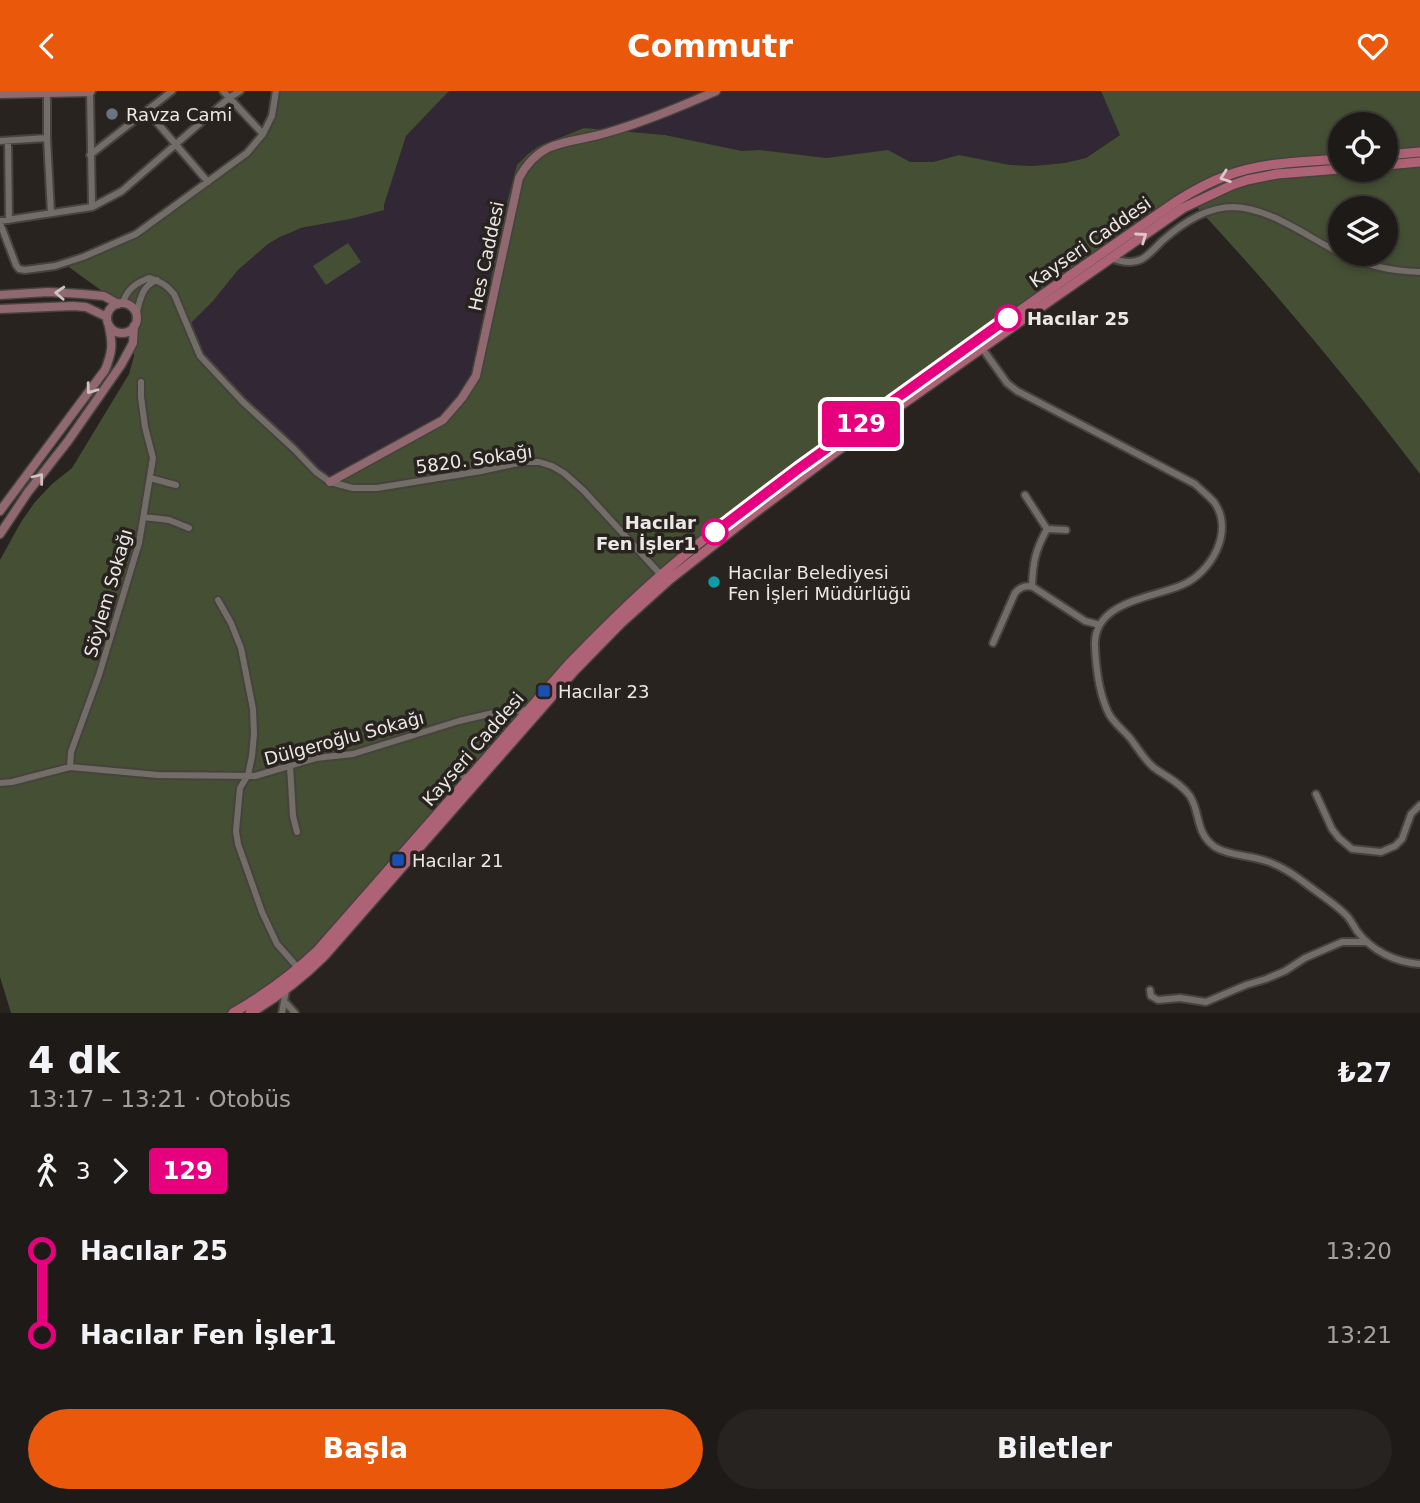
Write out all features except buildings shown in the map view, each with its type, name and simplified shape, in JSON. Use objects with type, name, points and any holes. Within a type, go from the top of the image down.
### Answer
[{"type":"main road","points":[[1398,154],[1420,152]]},
{"type":"main road","name":"Kayseri Caddesi","points":[[282,988],[305,975],[324,956],[575,670],[670,579],[979,344],[1177,201],[1196,189],[1229,175],[1269,166],[1328,160]]},
{"type":"main road","points":[[1398,164],[1420,162]]},
{"type":"main road","name":"Kayseri Caddesi","points":[[282,988],[602,630],[662,575],[715,532],[798,469],[1183,208],[1231,185],[1277,174],[1328,170]]},
{"type":"main road","points":[[233,1013],[282,988]]},
{"type":"main road","points":[[250,1013],[282,988]]},
{"type":"street","points":[[90,155],[172,91]]},
{"type":"street","points":[[223,91],[263,134]]},
{"type":"street","points":[[240,91],[122,191],[92,207],[0,222],[17,267],[25,270],[55,266],[136,234],[247,153],[263,134],[272,116],[276,91]]},
{"type":"street","name":"Hes Caddesi","points":[[330,482],[443,420],[476,376],[519,178],[534,157],[550,148],[663,115],[716,91]]},
{"type":"street","points":[[0,94],[91,92],[92,207]]},
{"type":"street","points":[[47,93],[51,213]]},
{"type":"street","points":[[147,111],[208,182]]},
{"type":"street","points":[[9,220],[4,141],[47,138]]},
{"type":"street","points":[[1111,258],[1121,262],[1143,259],[1191,219],[1217,208],[1234,207],[1275,218],[1328,247]]},
{"type":"street","points":[[1373,266],[1392,271],[1420,272]]},
{"type":"street","points":[[0,511],[105,370],[113,344],[108,322],[110,309],[121,303],[130,289],[149,278],[169,287],[174,294],[200,356],[243,403],[330,482]]},
{"type":"street","points":[[0,534],[121,365],[133,343],[142,292],[151,282],[157,280]]},
{"type":"street","points":[[0,295],[48,292],[104,296],[132,307],[136,316]]},
{"type":"street","points":[[0,309],[86,307],[108,322],[117,332],[127,332],[134,326]]},
{"type":"street","points":[[979,344],[1007,383],[1017,391],[1195,484],[1214,503],[1220,517],[1222,532],[1219,545],[1200,575],[1183,585],[1126,603],[1100,625],[1095,644],[1101,694],[1111,716],[1150,765],[1181,786],[1189,795],[1195,806],[1201,830],[1208,841],[1218,849],[1266,861],[1293,874],[1346,915],[1367,942],[1387,956],[1404,963],[1420,964]]},
{"type":"street","name":"Söylem Sokağı","points":[[70,767],[71,752],[99,675],[139,543],[144,517],[153,458],[142,407],[141,382]]},
{"type":"street","name":"5820. Sokağı","points":[[330,482],[353,488],[377,488],[523,462],[539,462],[552,466],[584,491],[662,575]]},
{"type":"street","points":[[150,478],[176,485]]},
{"type":"street","points":[[1025,495],[1046,529]]},
{"type":"street","points":[[144,517],[169,520],[189,528]]},
{"type":"street","points":[[1032,586],[1036,548],[1046,529]]},
{"type":"street","points":[[1046,529],[1066,530]]},
{"type":"street","points":[[993,643],[1015,593],[1022,587],[1032,586],[1085,621],[1100,625]]},
{"type":"street","points":[[218,600],[241,647],[253,709],[252,756],[248,775],[240,788],[236,831],[238,843],[276,944],[299,969]]},
{"type":"street","name":"Dülgeroğlu Sokağı","points":[[0,783],[70,767],[159,775],[255,776],[316,758],[352,754],[459,721],[493,713],[528,710]]},
{"type":"street","points":[[290,766],[293,816],[297,832]]},
{"type":"street","points":[[453,768],[467,780]]},
{"type":"street","points":[[1315,794],[1332,829],[1352,849],[1381,852],[1395,846],[1402,839],[1411,814],[1420,805]]},
{"type":"street","points":[[1150,990],[1151,996],[1158,1000],[1180,998],[1206,1002],[1285,971],[1305,958],[1342,942],[1367,942]]},
{"type":"street","points":[[282,988],[282,1013]]},
{"type":"street","points":[[284,1001],[295,1013]]},
{"type":"shaded area","points":[[449,91],[1101,91],[1121,134],[1086,158],[1033,166],[1010,165],[959,155],[933,162],[909,162],[887,151],[826,158],[760,150],[742,151],[665,135],[584,128],[545,143],[528,154],[517,166],[506,206],[470,379],[465,388],[442,417],[333,476],[326,476],[204,356],[191,323],[238,270],[268,244],[294,230],[350,219],[384,205],[406,136]]},
{"type":"green space","points":[[280,91],[449,91],[406,136],[384,210],[301,228],[268,244],[238,270],[191,323],[204,356],[326,476],[333,476],[442,417],[459,396],[470,379],[517,165],[539,146],[584,128],[665,135],[742,151],[760,150],[826,158],[888,150],[910,162],[933,162],[959,155],[1010,165],[1033,166],[1086,158],[1120,135],[1101,91],[1420,91],[1420,474],[1309,334],[1190,200],[655,588],[308,967],[289,984],[246,1013],[11,1013],[0,977],[0,560],[35,502],[72,468],[129,374],[134,356],[138,317],[66,265],[115,247],[146,231],[253,151],[270,128]]},
{"type":"green space","points":[[348,243],[361,262],[326,285],[313,266]]},
{"type":"bus line","name":"129","points":[[715,532],[1008,318]]},
{"type":"place","name":"Ravza Cami","points":[[112,114]]},
{"type":"place","name":"Hacılar 25","points":[[1008,318]]},
{"type":"place","name":"Hacılar Fen İşler1","points":[[715,532]]},
{"type":"place","name":"Hacılar Belediyesi Fen İşleri Müdürlüğü","points":[[714,582]]},
{"type":"place","name":"Hacılar 23","points":[[544,691]]},
{"type":"place","name":"Hacılar 21","points":[[398,860]]}]
